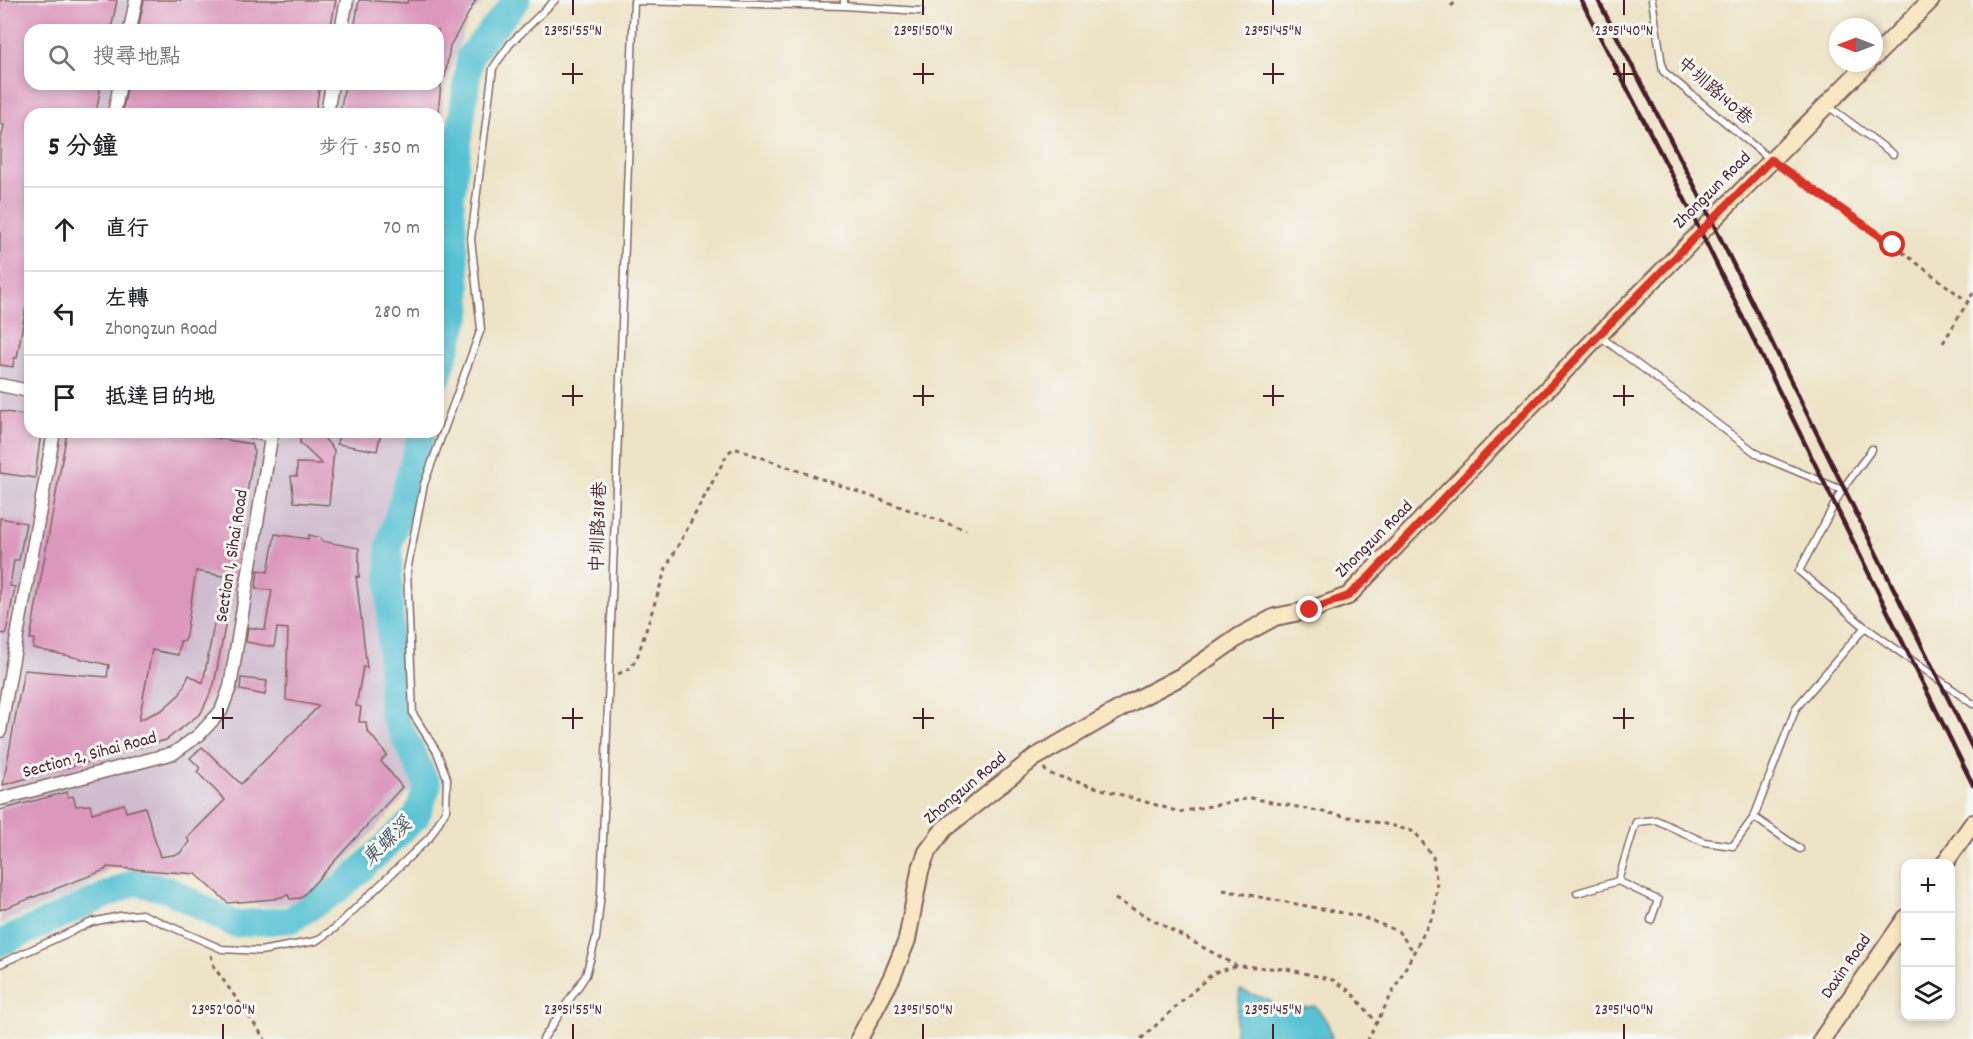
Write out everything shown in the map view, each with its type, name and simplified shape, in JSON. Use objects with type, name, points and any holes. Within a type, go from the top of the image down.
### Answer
[{"type":"street","points":[[131,24],[136,0]]},
{"type":"street","points":[[342,24],[346,0]]},
{"type":"street","points":[[1883,48],[1931,0]]},
{"type":"street","name":"Zhongzun Road","points":[[859,1039],[892,977],[907,940],[920,871],[933,841],[944,829],[1034,758],[1184,675],[1240,636],[1275,617],[1310,610],[1348,596],[1599,335],[1859,72]]},
{"type":"street","points":[[115,108],[119,90]]},
{"type":"street","points":[[328,108],[331,90]]},
{"type":"street","points":[[0,386],[24,390]]},
{"type":"street","points":[[0,731],[53,438]]},
{"type":"street","name":"Section 1, Sihai Road","points":[[230,687],[271,438]]},
{"type":"street","name":"Section 2, Sihai Road","points":[[0,799],[174,753],[199,735],[221,711],[230,687]]},
{"type":"street","points":[[1948,859],[1973,823]]},
{"type":"street","name":"Daxin Road","points":[[1822,1039],[1901,924]]},
{"type":"lane","points":[[444,430],[481,329],[471,239],[493,68],[510,45],[555,0]]},
{"type":"lane","name":"中圳路140巷","points":[[1652,0],[1663,71],[1771,160]]},
{"type":"lane","points":[[634,1],[844,3],[920,11]]},
{"type":"lane","name":"中圳路318巷","points":[[543,1039],[586,975],[597,938],[634,1]]},
{"type":"lane","points":[[1826,105],[1893,154]]},
{"type":"lane","points":[[1599,335],[1760,456],[1842,490]]},
{"type":"lane","points":[[0,964],[92,922],[142,914],[222,949],[260,951],[316,941],[335,928],[430,837],[446,810],[447,778],[437,752],[413,714],[407,572],[424,484],[441,438]]},
{"type":"lane","points":[[1872,450],[1842,490],[1799,571],[1865,627],[1973,704]]},
{"type":"lane","points":[[1618,881],[1636,822],[1656,820],[1704,842],[1733,846],[1754,817],[1796,708],[1865,627]]},
{"type":"lane","points":[[1754,817],[1800,849]]},
{"type":"lane","points":[[1577,893],[1618,881],[1658,900],[1651,920]]},
{"type":"path","points":[[1451,6],[1458,0]]},
{"type":"path","points":[[1771,160],[1893,245],[1968,302]]},
{"type":"path","points":[[1943,343],[1973,293]]},
{"type":"path","points":[[609,678],[631,668],[638,655],[666,568],[728,453],[734,448],[966,530]]},
{"type":"path","points":[[1034,758],[1047,773],[1180,812],[1251,798],[1415,832],[1433,857],[1437,886],[1434,914],[1368,1039]]},
{"type":"path","points":[[1223,890],[1359,916],[1398,931],[1414,952]]},
{"type":"path","points":[[1115,900],[1237,966]]},
{"type":"path","points":[[208,942],[214,967],[265,1039]]},
{"type":"path","points":[[1141,1039],[1213,974],[1237,966],[1287,969],[1333,980],[1351,992],[1377,1023]]},
{"type":"shaded area","points":[[0,0],[487,0],[470,14],[445,86],[443,108],[24,108],[24,438],[409,438],[391,489],[379,631],[391,739],[416,785],[309,901],[269,906],[230,903],[203,876],[118,863],[79,891],[0,924]]},
{"type":"shaded area","points":[[444,310],[447,328],[444,337]]},
{"type":"water","points":[[1240,990],[1269,1000],[1281,1010],[1315,1006],[1327,1021],[1332,1038],[1234,1039]]},
{"type":"building","points":[[0,0],[117,0],[112,24],[24,24],[24,90],[100,90],[97,108],[24,108],[24,318],[17,358],[14,358],[13,367],[0,365],[0,144],[4,125],[0,124]]},
{"type":"building","points":[[144,0],[336,0],[331,24],[139,24]]},
{"type":"building","points":[[359,0],[407,3],[408,0],[476,0],[450,46],[445,77],[444,24],[355,24]]},
{"type":"building","points":[[127,90],[319,90],[316,108],[123,108]]},
{"type":"building","points":[[344,90],[440,90],[439,108],[341,108]]},
{"type":"building","points":[[0,411],[24,415],[24,438],[40,438],[35,478],[0,473]]},
{"type":"building","points":[[66,438],[216,438],[251,444],[254,451],[233,578],[196,571],[185,641],[180,641],[178,655],[152,650],[139,720],[162,710],[180,694],[189,675],[203,683],[215,619],[226,621],[214,685],[201,713],[166,740],[3,785],[24,670],[107,677],[109,665],[33,648],[34,639],[30,639]]},
{"type":"building","points":[[300,438],[324,438],[334,450],[329,505],[294,502],[291,476],[297,476],[297,463],[322,464],[300,443]]},
{"type":"building","points":[[338,438],[380,438],[377,451],[337,444]]},
{"type":"building","points":[[0,518],[26,523],[19,560],[14,560],[10,586],[15,587],[6,634],[0,633]]},
{"type":"building","points":[[275,534],[308,539],[309,535],[321,538],[321,541],[359,548],[359,577],[356,576],[367,668],[363,667],[356,706],[361,707],[359,722],[366,722],[367,730],[387,755],[381,761],[402,787],[301,898],[290,899],[288,895],[274,899],[228,903],[196,874],[107,867],[105,870],[0,910],[0,810],[67,792],[68,797],[73,796],[76,806],[90,805],[92,813],[124,804],[126,812],[145,807],[160,857],[179,854],[190,842],[187,838],[225,800],[197,772],[200,768],[190,758],[202,747],[241,784],[319,706],[286,700],[288,629],[277,628],[274,647],[246,642],[248,627],[265,630],[272,590],[256,589],[258,570],[268,572]]},
{"type":"building","points":[[241,678],[267,681],[265,695],[240,690]]},
{"type":"waterway","name":"東螺溪","points":[[444,358],[459,310],[451,199],[470,56],[517,0]]},
{"type":"waterway","name":"東螺溪","points":[[0,943],[135,882],[169,890],[234,924],[290,920],[342,887],[416,817],[428,786],[392,712],[389,546],[420,438]]},
{"type":"railway","points":[[1581,0],[1682,194],[1973,785]]},
{"type":"railway","points":[[1598,0],[1695,187],[1973,749]]},
{"type":"route","points":[[1310,610],[1348,596],[1368,578],[1599,335],[1771,160],[1893,245]]}]
